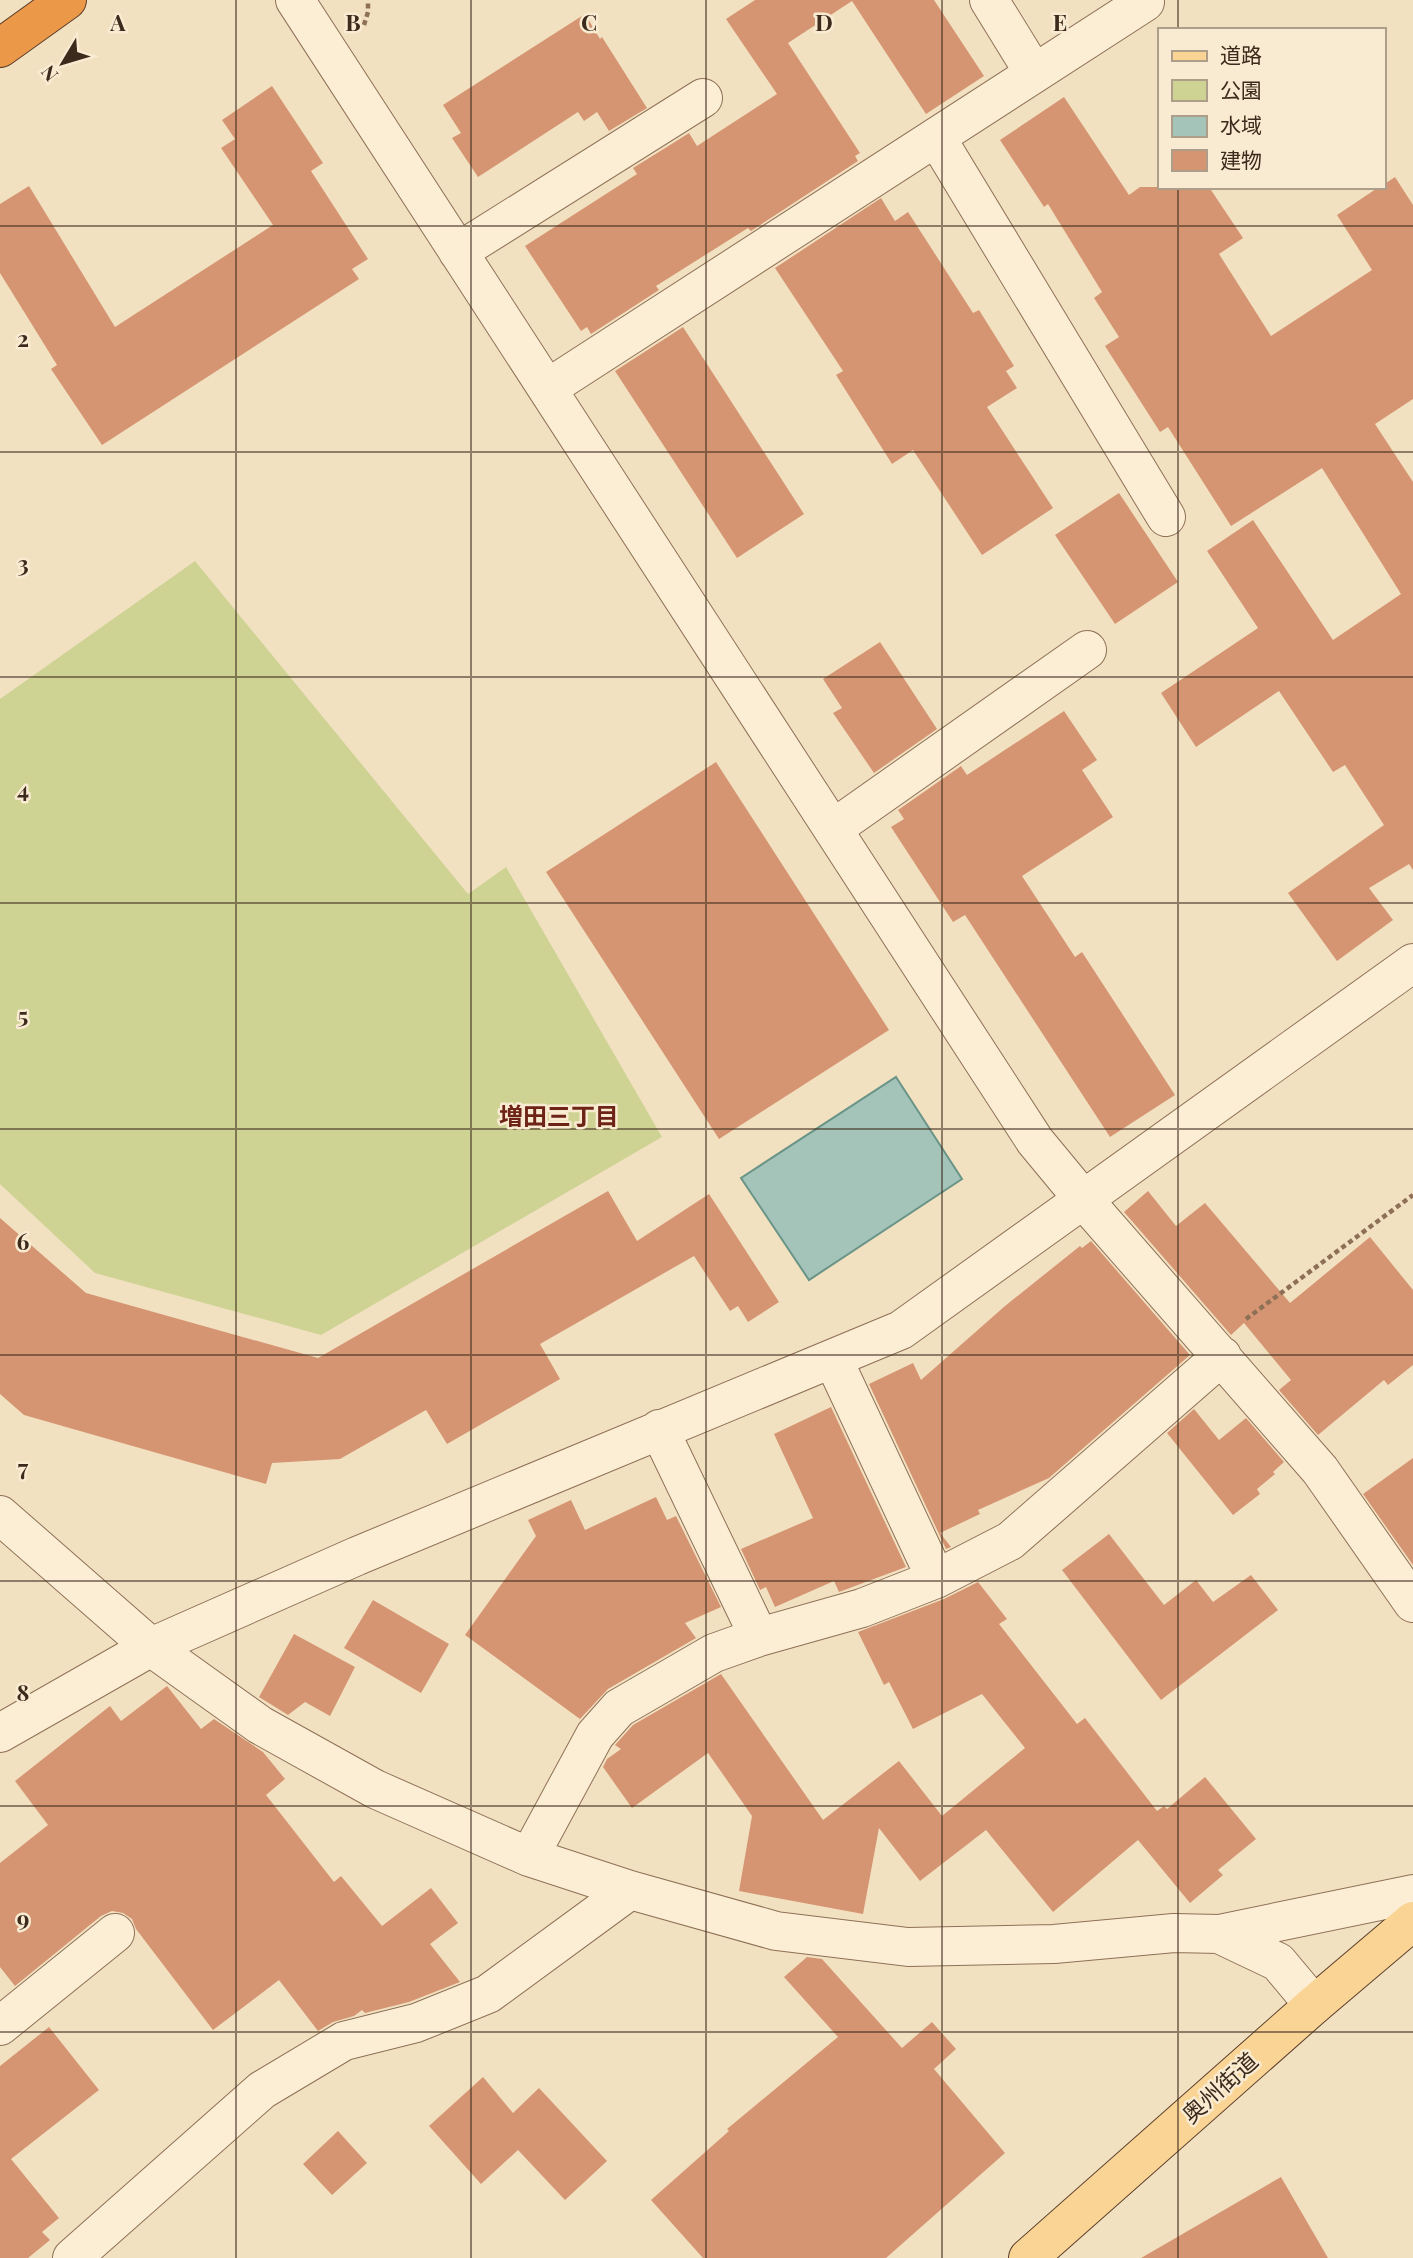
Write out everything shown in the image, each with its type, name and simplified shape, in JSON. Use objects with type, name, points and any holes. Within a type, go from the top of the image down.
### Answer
[{"type":"highway","points":[[0,48],[67,0]]},
{"type":"main road","name":"奥州街道","points":[[1028,2258],[1413,1921]]},
{"type":"street","points":[[295,0],[1035,1141],[1320,1471],[1413,1603]]},
{"type":"street","points":[[989,0],[1034,74]]},
{"type":"street","points":[[548,388],[1145,2]]},
{"type":"street","points":[[458,252],[703,98]]},
{"type":"street","points":[[936,137],[1167,517]]},
{"type":"street","points":[[834,828],[1087,650]]},
{"type":"street","points":[[0,1733],[151,1647],[357,1556],[901,1330],[1413,963]]},
{"type":"street","points":[[529,1857],[595,1735],[619,1708],[714,1653],[759,1637],[862,1608],[936,1579],[1010,1541],[1217,1350]]},
{"type":"street","points":[[833,1359],[936,1579]]},
{"type":"street","points":[[659,1429],[759,1637]]},
{"type":"street","points":[[0,1515],[151,1647],[260,1725],[375,1789],[529,1857],[630,1890],[776,1931],[908,1947],[1054,1944],[1174,1933],[1219,1934],[1413,1894]]},
{"type":"street","points":[[72,2258],[262,2090],[344,2040],[416,2023],[488,1994],[630,1890]]},
{"type":"street","points":[[0,2026],[115,1933]]},
{"type":"street","points":[[1219,1934],[1278,1962],[1314,2005]]},
{"type":"path","points":[[1217,1350],[1413,1195]]},
{"type":"green space","points":[[195,561],[468,894],[506,867],[662,1137],[321,1335],[95,1273],[0,1184],[0,699]]},
{"type":"water","points":[[896,1077],[962,1179],[809,1280],[741,1178]]},
{"type":"building","points":[[755,0],[934,0],[984,76],[926,114],[852,1],[788,43],[860,153],[855,156],[858,161],[751,231],[748,228],[656,286],[659,290],[591,334],[587,327],[581,331],[525,246],[637,174],[633,168],[689,133],[697,146],[777,94],[726,19]]},
{"type":"building","points":[[585,14],[647,108],[609,131],[597,112],[584,121],[578,112],[478,177],[452,138],[461,133],[443,105]]},
{"type":"building","points":[[272,86],[323,163],[311,171],[368,259],[352,269],[359,279],[102,445],[51,369],[57,365],[0,273],[0,204],[29,186],[115,327],[273,225],[221,148],[235,139],[222,120]]},
{"type":"building","points":[[1064,97],[1129,195],[1140,187],[1210,189],[1243,238],[1219,254],[1271,336],[1372,270],[1337,215],[1376,189],[1385,189],[1385,184],[1395,177],[1413,205],[1413,399],[1375,424],[1413,482],[1413,870],[1409,864],[1369,888],[1393,920],[1337,961],[1288,893],[1384,825],[1345,765],[1333,772],[1279,691],[1196,747],[1161,693],[1258,628],[1207,551],[1253,520],[1333,640],[1401,594],[1322,468],[1231,526],[1168,427],[1160,432],[1105,346],[1119,337],[1094,298],[1102,292],[1048,204],[1044,207],[1000,140]]},
{"type":"building","points":[[881,198],[895,221],[908,212],[973,313],[979,310],[1014,366],[1006,371],[1017,388],[987,407],[1053,508],[982,555],[913,450],[892,464],[836,375],[843,371],[775,268]]},
{"type":"building","points":[[683,327],[804,514],[737,558],[615,371]]},
{"type":"building","points":[[1119,493],[1178,582],[1115,624],[1055,535]]},
{"type":"building","points":[[880,642],[937,729],[874,773],[833,713],[842,708],[823,679]]},
{"type":"building","points":[[1064,711],[1097,760],[1082,770],[1113,817],[1022,876],[1075,957],[1082,952],[1175,1095],[1110,1137],[965,915],[953,922],[891,827],[904,819],[898,810],[961,766],[967,775]]},
{"type":"building","points":[[716,762],[889,1030],[719,1139],[546,872]]},
{"type":"building","points":[[608,1191],[637,1241],[709,1194],[779,1302],[748,1322],[738,1306],[730,1311],[694,1256],[540,1344],[560,1379],[447,1444],[426,1410],[340,1459],[272,1463],[266,1484],[24,1415],[0,1394],[0,1218],[86,1293],[318,1358]]},
{"type":"building","points":[[1148,1191],[1176,1226],[1205,1203],[1290,1303],[1370,1237],[1413,1290],[1413,1365],[1388,1385],[1384,1380],[1318,1435],[1279,1390],[1291,1380],[1244,1323],[1231,1335],[1124,1212]]},
{"type":"building","points":[[1091,1241],[1190,1355],[1049,1478],[978,1510],[980,1514],[940,1533],[951,1547],[946,1549],[869,1384],[913,1363],[921,1380],[1005,1306],[1080,1246],[1082,1248]]},
{"type":"building","points":[[831,1407],[906,1567],[839,1592],[834,1581],[775,1607],[766,1587],[760,1590],[741,1549],[813,1518],[774,1434]]},
{"type":"building","points":[[1194,1409],[1219,1440],[1246,1418],[1284,1462],[1273,1472],[1275,1474],[1257,1489],[1260,1494],[1233,1515],[1167,1433]]},
{"type":"building","points":[[1413,1458],[1413,1565],[1363,1494]]},
{"type":"building","points":[[656,1497],[667,1520],[676,1516],[721,1607],[685,1623],[696,1638],[608,1689],[580,1719],[465,1635],[536,1536],[528,1520],[571,1500],[585,1530]]},
{"type":"building","points":[[1109,1534],[1164,1605],[1196,1580],[1213,1602],[1251,1575],[1278,1610],[1161,1700],[1062,1570]]},
{"type":"building","points":[[978,1582],[1007,1619],[999,1624],[1077,1724],[1085,1718],[1157,1811],[1164,1806],[1167,1809],[1205,1777],[1256,1839],[1218,1870],[1223,1875],[1190,1903],[1138,1840],[1053,1912],[986,1830],[920,1881],[879,1828],[863,1914],[739,1891],[752,1816],[708,1753],[632,1808],[603,1767],[607,1759],[621,1749],[615,1745],[633,1725],[721,1674],[823,1820],[899,1761],[942,1816],[1025,1748],[982,1694],[913,1729],[889,1682],[884,1685],[858,1632],[944,1599]]},
{"type":"building","points":[[373,1600],[449,1644],[421,1693],[344,1648]]},
{"type":"building","points":[[294,1634],[355,1667],[330,1716],[305,1702],[288,1715],[259,1697]]},
{"type":"building","points":[[167,1686],[201,1729],[214,1719],[263,1752],[285,1779],[266,1795],[334,1882],[341,1876],[382,1926],[431,1888],[458,1923],[430,1944],[460,1982],[409,2002],[365,2013],[362,2010],[318,2031],[279,1980],[213,2030],[136,1929],[132,1919],[123,1913],[112,1911],[101,1916],[15,1986],[0,1967],[0,1863],[48,1825],[15,1781],[110,1706],[121,1721]]},
{"type":"building","points":[[807,1957],[822,1959],[902,2048],[932,2022],[956,2049],[934,2069],[1005,2153],[886,2258],[703,2258],[651,2200],[729,2131],[727,2129],[838,2037],[784,1977]]},
{"type":"building","points":[[49,2027],[99,2090],[11,2159],[59,2218],[42,2232],[50,2240],[28,2258],[0,2258],[0,2066]]},
{"type":"building","points":[[483,2077],[513,2113],[539,2088],[607,2161],[565,2200],[518,2150],[481,2184],[429,2126]]},
{"type":"building","points":[[338,2131],[367,2163],[332,2195],[303,2164]]},
{"type":"building","points":[[1281,2177],[1328,2258],[1141,2258]]},
{"type":"district","name":"増田三丁目","points":[[559,1117]]}]
